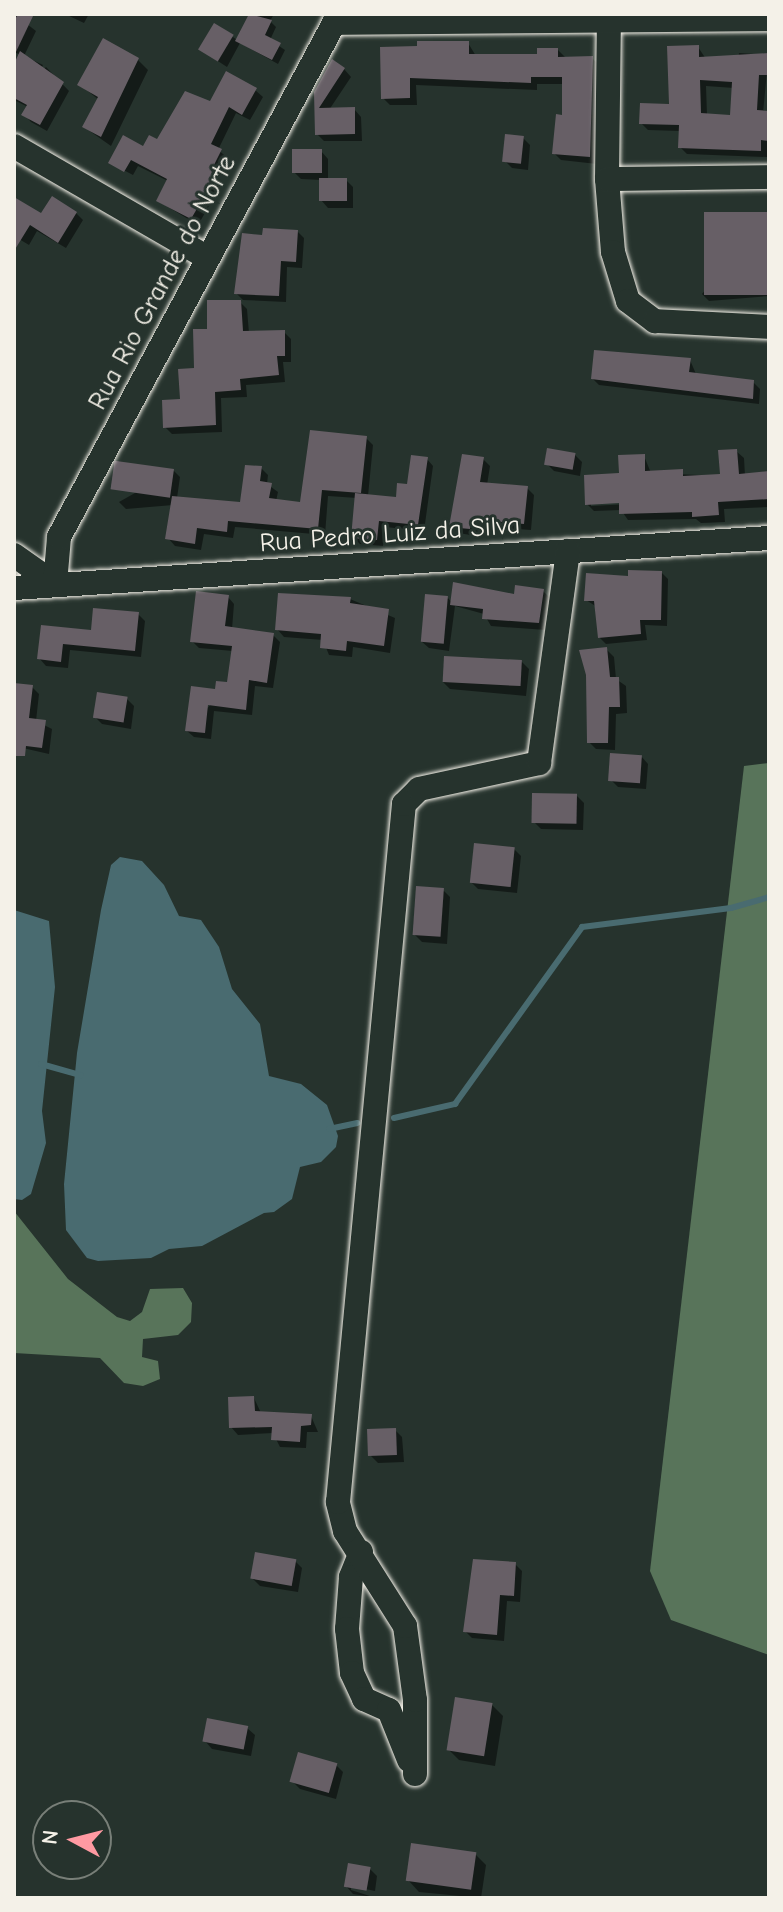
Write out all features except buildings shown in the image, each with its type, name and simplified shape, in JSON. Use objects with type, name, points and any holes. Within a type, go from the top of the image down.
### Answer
[{"type":"street","points":[[609,17],[607,179],[613,252],[628,301],[655,321],[769,327]]},
{"type":"street","points":[[350,18],[769,19]]},
{"type":"street","name":"Rua Rio Grande do Norte","points":[[55,584],[59,537],[208,258],[350,18]]},
{"type":"street","points":[[14,146],[208,258]]},
{"type":"street","points":[[607,179],[769,177]]},
{"type":"street","name":"Rua Pedro Luiz da Silva","points":[[14,588],[769,538]]},
{"type":"street","points":[[361,1552],[351,1577],[347,1629],[352,1673],[364,1699],[389,1710],[415,1774],[415,1700],[405,1626],[361,1552],[345,1531],[338,1502],[404,804],[419,789],[539,763],[568,551]]},
{"type":"street","points":[[14,555],[55,584]]},
{"type":"green space","points":[[769,763],[769,1655],[671,1620],[650,1571],[744,766]]},
{"type":"green space","points":[[14,1211],[68,1279],[117,1317],[130,1321],[142,1312],[150,1289],[183,1288],[192,1303],[191,1322],[178,1335],[143,1339],[142,1357],[158,1361],[160,1379],[143,1386],[124,1383],[100,1358],[14,1353]]},
{"type":"water","points":[[120,857],[142,861],[164,885],[179,916],[201,920],[219,947],[232,989],[260,1024],[269,1076],[301,1084],[327,1105],[338,1136],[336,1147],[321,1162],[300,1167],[292,1199],[274,1212],[264,1213],[202,1246],[169,1249],[151,1258],[98,1261],[87,1258],[66,1230],[64,1184],[77,1053],[101,910],[111,865]]},
{"type":"water","points":[[14,910],[49,921],[55,987],[42,1111],[46,1143],[31,1194],[22,1200],[14,1199]]},
{"type":"waterway","points":[[394,1118],[455,1104],[582,927],[731,908],[769,897]]},
{"type":"waterway","points":[[41,1064],[80,1075]]},
{"type":"waterway","points":[[329,1129],[357,1123]]}]
